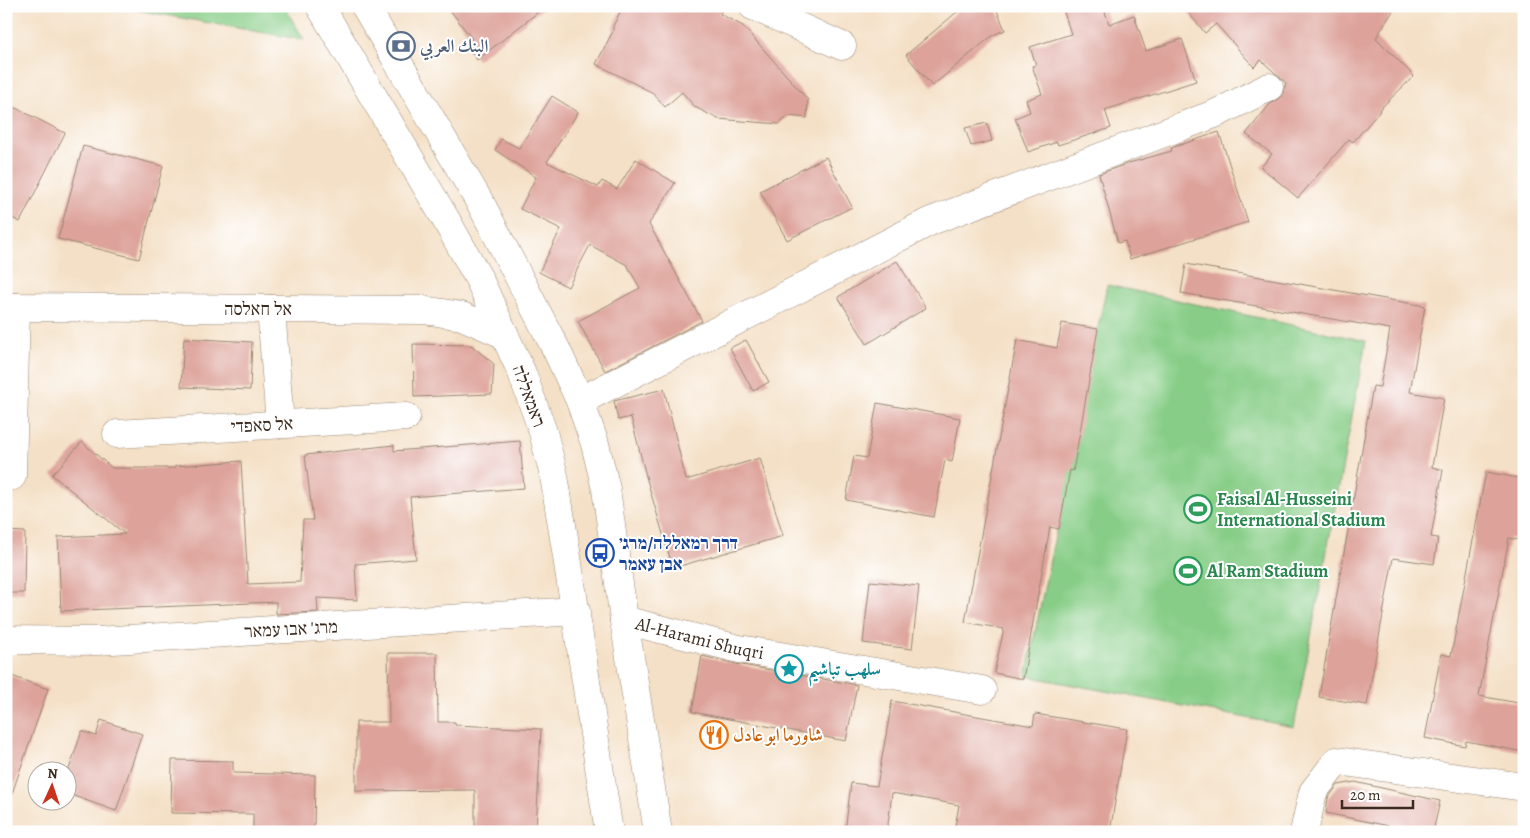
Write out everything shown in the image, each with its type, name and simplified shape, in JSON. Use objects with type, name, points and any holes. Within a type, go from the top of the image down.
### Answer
[{"type":"main road","name":"ראמאללה","points":[[320,6],[479,279],[522,373],[543,432],[554,476],[609,832]]},
{"type":"main road","points":[[365,6],[482,206],[550,336],[580,401],[595,444],[606,490],[624,620],[658,832]]},
{"type":"main road","points":[[753,6],[842,46]]},
{"type":"main road","points":[[580,401],[931,221],[1217,113],[1269,87]]},
{"type":"main road","name":"אל חאלסה","points":[[11,307],[424,310],[462,316],[505,335]]},
{"type":"main road","points":[[11,307],[12,476]]},
{"type":"main road","points":[[271,309],[280,424]]},
{"type":"main road","name":"אל סאפדי","points":[[117,434],[406,417]]},
{"type":"main road","name":"מרג' אבו עמאר","points":[[6,640],[97,640],[576,611]]},
{"type":"main road","name":"Al-Harami Shuqri","points":[[624,620],[739,649],[982,690]]},
{"type":"main road","points":[[1304,832],[1312,792],[1337,761],[1524,787]]},
{"type":"green space","points":[[115,6],[284,6],[304,40]]},
{"type":"green space","name":"Faisal Al-Husseini International Stadium","points":[[1107,285],[1366,341],[1294,727],[1026,676]]},
{"type":"building","points":[[447,6],[546,6],[477,60],[465,44],[472,39]]},
{"type":"building","points":[[623,6],[724,6],[720,14],[743,26],[808,100],[807,118],[789,116],[779,124],[718,119],[695,107],[682,92],[665,107],[653,93],[596,64]]},
{"type":"building","points":[[964,6],[995,6],[1005,30],[993,35],[932,86],[906,55]]},
{"type":"building","points":[[1062,6],[1103,6],[1109,24],[1134,15],[1146,51],[1182,39],[1196,81],[1105,110],[1111,128],[1058,145],[1057,142],[1028,152],[1015,118],[1030,112],[1026,100],[1042,94],[1032,66],[1036,65],[1030,47],[1071,34]]},
{"type":"building","points":[[1183,6],[1396,6],[1376,38],[1414,76],[1379,110],[1353,142],[1349,139],[1298,198],[1261,167],[1272,154],[1246,134],[1270,104],[1282,96],[1286,83],[1261,60],[1254,67],[1216,24],[1205,33]]},
{"type":"building","points":[[552,96],[578,112],[547,162],[598,187],[602,181],[617,189],[636,159],[675,183],[649,224],[702,321],[605,371],[578,321],[640,288],[627,265],[590,245],[568,287],[539,272],[561,229],[520,209],[536,177],[495,150],[501,139],[519,148]]},
{"type":"building","points":[[6,103],[65,133],[20,222],[6,215]]},
{"type":"building","points":[[987,123],[992,141],[971,146],[965,128]]},
{"type":"building","points":[[1219,132],[1248,222],[1130,259],[1125,241],[1118,243],[1099,174],[1172,151],[1171,148]]},
{"type":"building","points":[[83,146],[163,166],[139,259],[58,239]]},
{"type":"building","points":[[826,157],[852,207],[787,240],[760,191]]},
{"type":"building","points":[[897,261],[926,308],[867,344],[838,297]]},
{"type":"building","points":[[1186,264],[1425,306],[1410,392],[1444,398],[1432,467],[1443,470],[1431,537],[1438,538],[1434,564],[1393,558],[1367,705],[1319,697],[1373,386],[1380,387],[1390,329],[1181,293]]},
{"type":"building","points":[[1062,323],[1098,329],[1073,471],[1070,470],[1059,529],[1050,527],[1023,679],[994,673],[1004,629],[965,622],[1017,340],[1057,348]]},
{"type":"building","points":[[184,338],[252,342],[250,390],[181,387]]},
{"type":"building","points":[[746,340],[769,382],[753,391],[730,348]]},
{"type":"building","points":[[413,344],[471,345],[494,364],[492,394],[414,397]]},
{"type":"building","points":[[664,389],[686,480],[760,458],[783,536],[673,568],[631,417],[618,420],[614,401]]},
{"type":"building","points":[[877,403],[960,418],[952,462],[945,460],[934,517],[846,500],[854,456],[867,458]]},
{"type":"building","points":[[520,441],[524,488],[410,497],[416,559],[355,564],[357,600],[317,598],[318,612],[276,614],[276,602],[61,611],[58,537],[125,534],[52,475],[82,442],[112,468],[175,468],[175,466],[241,461],[248,584],[300,582],[303,520],[313,520],[305,455],[394,445],[394,451]]},
{"type":"building","points":[[1486,472],[1524,479],[1524,541],[1509,538],[1479,696],[1524,704],[1524,752],[1466,741],[1465,746],[1425,738],[1441,654],[1451,656]]},
{"type":"building","points":[[6,531],[25,532],[24,593],[6,593]]},
{"type":"building","points":[[870,581],[919,586],[912,649],[863,643]]},
{"type":"building","points":[[388,653],[437,653],[438,722],[455,722],[455,725],[541,729],[536,832],[475,832],[475,790],[356,791],[356,722],[389,722]]},
{"type":"building","points":[[702,656],[736,664],[857,685],[846,741],[692,712]]},
{"type":"building","points":[[6,674],[48,689],[9,802],[6,801]]},
{"type":"building","points":[[892,701],[1033,726],[1035,714],[1127,729],[1110,832],[954,832],[959,805],[892,793],[887,832],[845,832],[851,783],[877,786]]},
{"type":"building","points":[[101,720],[142,734],[116,811],[78,798],[78,760],[72,760],[82,731],[96,736]]},
{"type":"building","points":[[172,760],[233,761],[233,773],[315,775],[314,832],[253,831],[253,814],[171,813]]},
{"type":"building","points":[[1355,782],[1440,801],[1433,832],[1418,832],[1326,813],[1328,798],[1338,785]]},
{"type":"place","name":"البنك العربي","points":[[401,46]]},
{"type":"place","name":"Faisal Al-Husseini International Stadium","points":[[1198,509]]},
{"type":"place","name":"דרך רמאללה/מרג׳ אבן עאמר","points":[[600,553]]},
{"type":"place","name":"Al Ram Stadium","points":[[1188,571]]},
{"type":"place","name":"سلهب تباشيم","points":[[789,669]]},
{"type":"place","name":"شاورما ابو عادل","points":[[714,735]]}]
